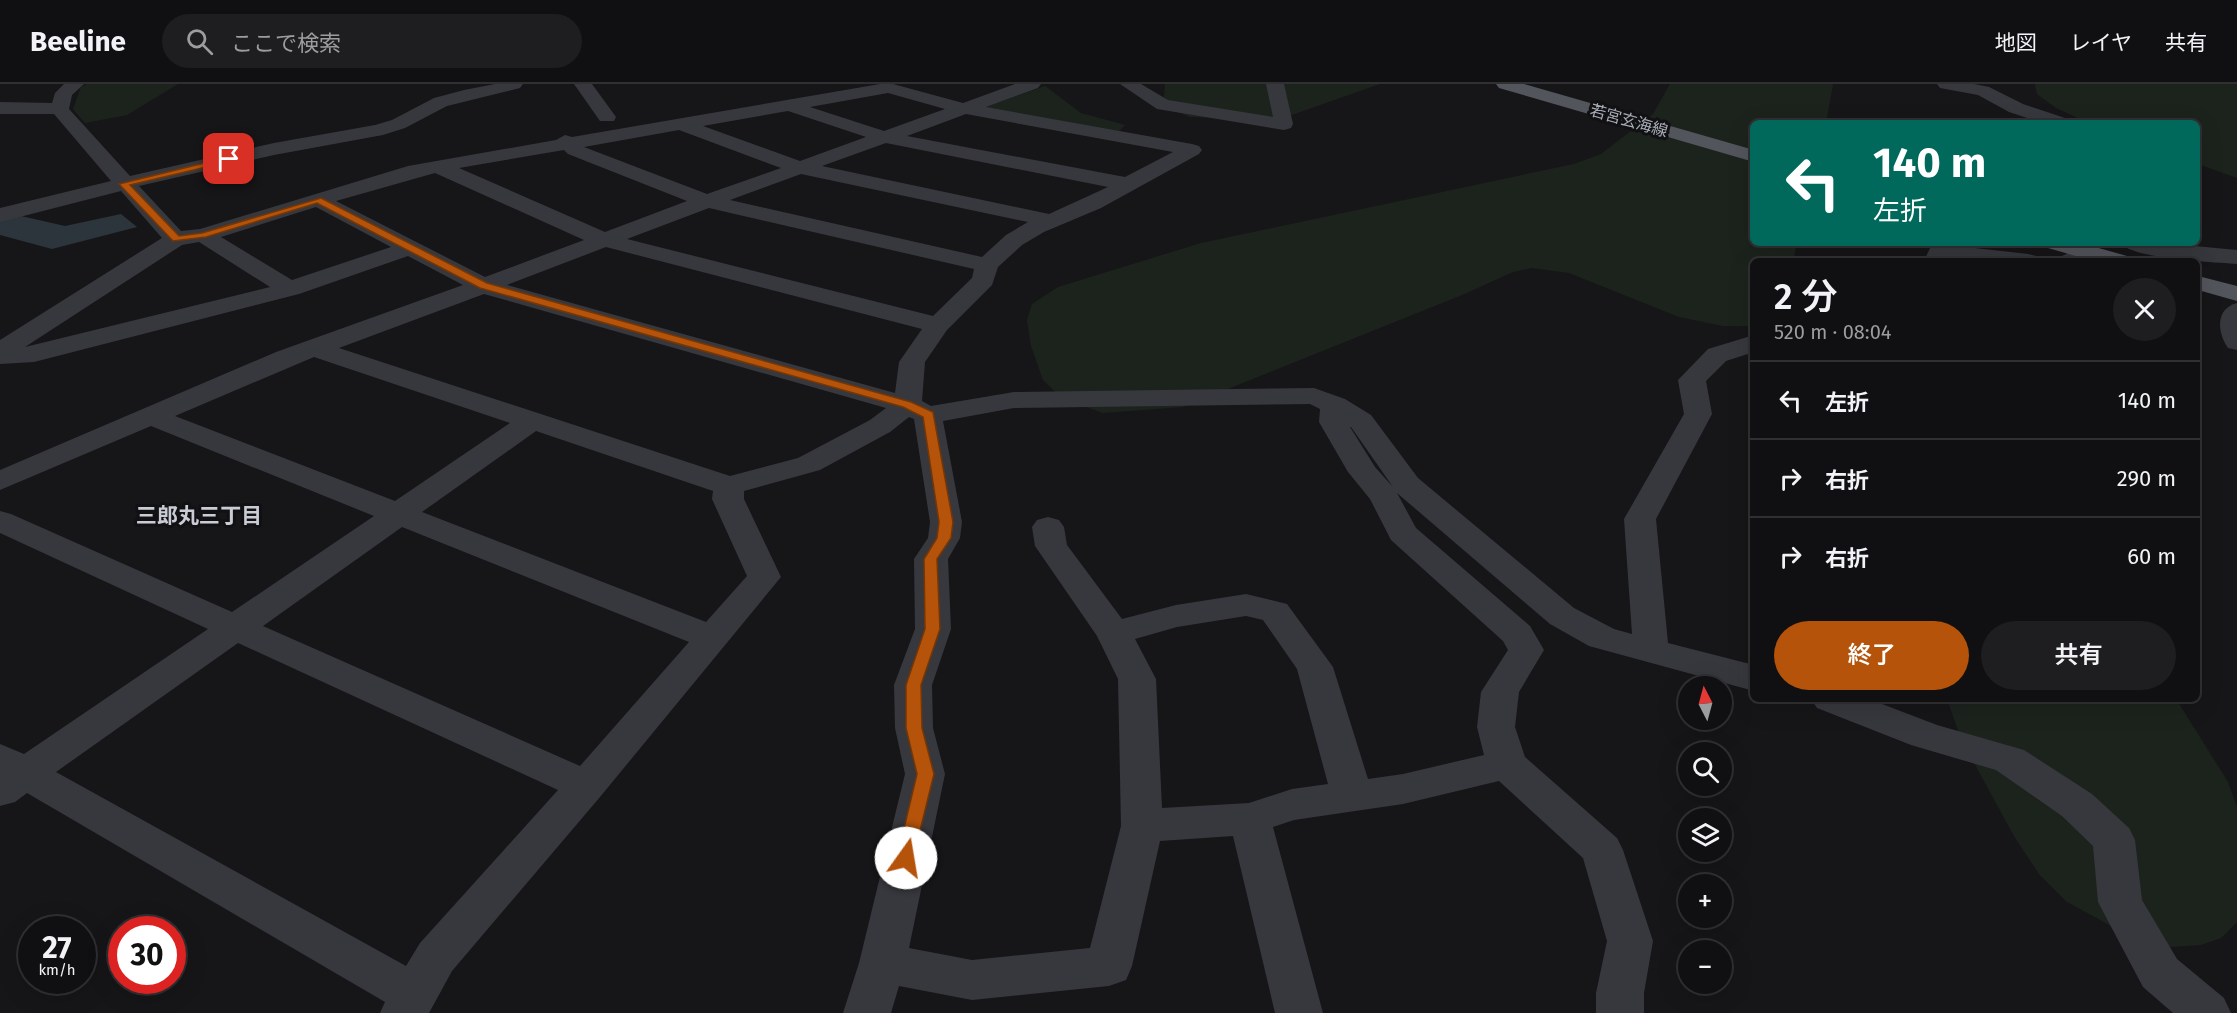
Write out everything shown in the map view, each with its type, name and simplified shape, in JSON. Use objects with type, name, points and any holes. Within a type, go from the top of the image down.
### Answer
[{"type":"main road","name":"若宮玄海線","points":[[1505,84],[1750,155]]},
{"type":"main road","points":[[2061,246],[2078,256],[2094,258]]},
{"type":"main road","points":[[2200,284],[2237,294]]},
{"type":"street","points":[[75,84],[64,93],[60,109],[66,119],[176,239]]},
{"type":"street","points":[[0,215],[291,145],[390,128],[411,120],[448,99],[491,92],[514,84]]},
{"type":"street","points":[[583,84],[608,117]]},
{"type":"street","points":[[0,481],[314,348],[707,201],[1032,84]]},
{"type":"street","points":[[1129,84],[1162,105],[1284,124],[1274,85]]},
{"type":"street","points":[[1946,84],[1983,91],[2016,108],[2052,120]]},
{"type":"street","points":[[0,351],[176,239],[203,235],[415,170],[566,134],[682,125],[888,88],[962,108],[1192,150],[1093,203],[1014,240],[987,266],[983,280],[938,325],[912,362],[918,410],[946,522],[944,538],[931,559],[933,629],[914,685],[914,728],[925,774],[882,963],[867,1013]]},
{"type":"street","points":[[791,106],[884,137],[1127,184]]},
{"type":"street","points":[[0,108],[60,109]]},
{"type":"street","points":[[587,120],[630,113]]},
{"type":"street","points":[[682,125],[801,168],[1053,220]]},
{"type":"street","points":[[566,134],[707,201],[987,266]]},
{"type":"street","points":[[436,166],[604,240],[938,325]]},
{"type":"street","points":[[318,200],[484,285],[918,410]]},
{"type":"street","points":[[203,235],[290,289]]},
{"type":"street","points":[[2142,246],[2237,257]]},
{"type":"street","points":[[0,356],[34,354],[290,289],[409,248]]},
{"type":"street","points":[[1937,258],[1939,251],[2001,258]]},
{"type":"street","points":[[2237,311],[2234,314],[2233,336],[2237,342]]},
{"type":"street","points":[[1651,651],[1640,519],[1698,414],[1692,380],[1717,355],[1750,344]]},
{"type":"street","points":[[314,348],[729,486],[809,464],[880,426],[918,410],[1014,400],[1314,396],[1335,405],[1361,421],[1407,485],[1562,616],[1602,638],[1750,677]]},
{"type":"street","points":[[1335,405],[1333,422],[1363,472],[1384,496],[1402,532],[1517,634],[1526,650],[1500,692],[1496,727],[1507,764],[1602,850],[1630,941],[1620,993],[1620,1013]]},
{"type":"street","points":[[150,416],[713,638]]},
{"type":"street","points":[[533,420],[235,627],[8,775],[409,1004],[436,957],[586,786],[764,577],[728,499],[729,486]]},
{"type":"street","points":[[0,521],[586,786]]},
{"type":"street","points":[[882,963],[972,980],[1109,966],[1142,826],[1137,679],[1114,633],[1052,546],[1048,527]]},
{"type":"street","points":[[1114,633],[1176,616],[1246,605],[1275,612],[1315,667],[1352,795]]},
{"type":"street","points":[[1838,702],[1925,735],[2010,760],[2077,805],[2114,840],[2120,902],[2160,973],[2207,1013]]},
{"type":"street","points":[[1142,826],[1250,819],[1292,805],[1403,789],[1507,764]]},
{"type":"street","points":[[1250,819],[1299,1013]]},
{"type":"shaded area","points":[[87,84],[178,84],[127,115],[85,123],[73,109],[81,87]]},
{"type":"shaded area","points":[[1165,84],[1380,84],[1283,118],[1256,119],[1190,117],[1178,112],[1164,97]]},
{"type":"shaded area","points":[[1670,84],[1833,84],[1827,120],[1750,120],[1750,246],[1796,246],[1794,258],[1750,258],[1750,326],[1723,326],[1679,317],[1569,273],[1532,268],[1513,272],[1462,295],[1183,407],[1103,413],[1062,398],[1043,380],[1031,346],[1027,320],[1032,304],[1058,287],[1201,243],[1574,164],[1601,154],[1653,114]]},
{"type":"shaded area","points":[[2035,84],[2237,84],[2237,178],[2200,165],[2200,120],[2082,120],[2056,108],[2037,94]]},
{"type":"shaded area","points":[[1045,86],[1081,113],[1125,125],[1118,132],[983,108]]},
{"type":"shaded area","points":[[121,214],[137,227],[52,249],[0,235],[0,221],[21,216],[65,226]]},
{"type":"shaded area","points":[[1948,702],[2178,702],[2228,782],[2237,807],[2237,922],[2221,938],[2201,945],[2170,947],[2115,928],[2067,902],[2039,874],[2014,836],[1961,739]]},
{"type":"district","name":"三郎丸三丁目","points":[[199,516]]},
{"type":"route","points":[[229,159],[124,184],[176,239],[203,235],[318,200],[484,285],[907,405],[928,415],[946,522],[944,538],[931,559],[933,629],[914,685],[914,728],[925,774],[906,858]]}]
